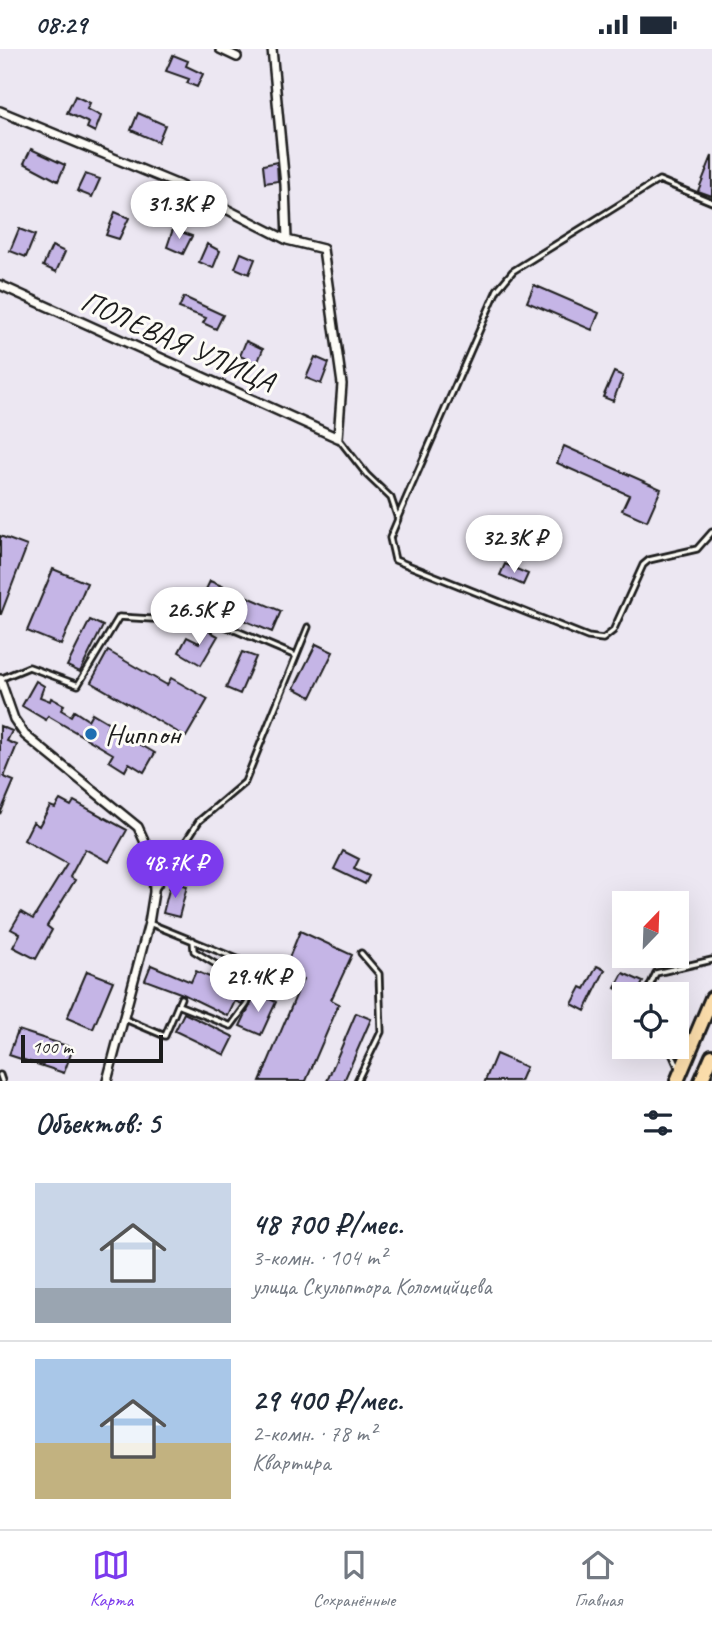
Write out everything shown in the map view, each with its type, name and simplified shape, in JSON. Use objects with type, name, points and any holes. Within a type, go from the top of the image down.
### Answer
[{"type":"main road","points":[[679,1077],[712,998]]},
{"type":"main road","points":[[702,1081],[712,1056]]},
{"type":"street","points":[[220,49],[237,57]]},
{"type":"street","points":[[272,49],[285,185],[287,240]]},
{"type":"street","points":[[0,111],[179,185],[287,240],[323,249],[342,384],[338,438]]},
{"type":"street","name":"ПОЛЕВАЯ УЛИЦА","points":[[0,285],[338,438]]},
{"type":"street","points":[[0,679],[14,719],[25,735],[138,827],[153,860],[154,892],[149,923],[107,1081]]},
{"type":"lane","points":[[712,202],[659,180],[513,271],[497,290],[390,538],[396,560],[519,611],[588,637],[603,639],[613,631],[643,565],[655,558],[697,549],[712,532]]},
{"type":"lane","points":[[338,438],[367,475],[391,498],[398,519]]},
{"type":"lane","points":[[0,679],[29,667],[78,685],[119,617],[218,623],[296,656]]},
{"type":"lane","points":[[154,892],[199,821],[246,782],[308,627]]},
{"type":"lane","points":[[149,923],[272,972]]},
{"type":"lane","points":[[178,1005],[231,1026],[247,1004],[253,987],[194,951],[193,940]]},
{"type":"lane","points":[[357,1081],[381,1033],[379,974],[361,953]]},
{"type":"lane","points":[[652,982],[656,973],[712,960]]},
{"type":"lane","points":[[125,1019],[166,1036],[181,998]]},
{"type":"lane","points":[[673,1059],[679,1077]]},
{"type":"lane","points":[[0,1076],[2,1081]]},
{"type":"building","points":[[173,55],[188,61],[186,66],[203,74],[197,87],[187,83],[189,79],[166,71]]},
{"type":"building","points":[[75,96],[90,103],[87,109],[101,116],[95,132],[87,128],[89,123],[67,113]]},
{"type":"building","points":[[138,113],[165,125],[158,142],[131,130]]},
{"type":"building","points":[[31,149],[65,165],[58,181],[24,163]]},
{"type":"building","points":[[712,156],[712,196],[698,191]]},
{"type":"building","points":[[277,162],[278,181],[265,183],[263,165]]},
{"type":"building","points":[[85,174],[100,179],[92,197],[77,191]]},
{"type":"building","points":[[145,204],[163,211],[157,224],[140,216]]},
{"type":"building","points":[[115,212],[129,218],[119,239],[106,235]]},
{"type":"building","points":[[19,229],[35,235],[26,257],[10,251]]},
{"type":"building","points":[[173,229],[192,236],[183,254],[167,247]]},
{"type":"building","points":[[207,244],[220,251],[213,268],[199,262]]},
{"type":"building","points":[[52,246],[65,252],[56,272],[43,266]]},
{"type":"building","points":[[241,253],[255,259],[249,274],[235,268]]},
{"type":"building","points":[[534,285],[599,313],[592,330],[527,302]]},
{"type":"building","points":[[184,297],[223,315],[216,329],[203,323],[206,318],[179,308]]},
{"type":"building","points":[[246,341],[263,349],[257,364],[240,356]]},
{"type":"building","points":[[315,357],[329,363],[321,384],[306,378]]},
{"type":"building","points":[[614,372],[623,376],[613,401],[603,397]]},
{"type":"building","points":[[564,446],[661,489],[647,521],[622,510],[629,495],[557,463]]},
{"type":"building","points":[[0,536],[27,546],[1,614],[0,614]]},
{"type":"building","points":[[505,564],[528,574],[523,585],[500,575]]},
{"type":"building","points":[[53,569],[87,583],[61,645],[27,631]]},
{"type":"building","points":[[210,581],[281,611],[272,632],[200,602]]},
{"type":"building","points":[[90,620],[103,626],[80,672],[67,666]]},
{"type":"building","points":[[207,630],[218,636],[201,665],[179,652],[187,637],[199,643]]},
{"type":"building","points":[[316,644],[333,652],[311,697],[294,688]]},
{"type":"building","points":[[108,651],[167,685],[171,678],[208,699],[186,737],[91,682]]},
{"type":"building","points":[[242,652],[256,657],[240,694],[226,688]]},
{"type":"building","points":[[36,681],[44,686],[40,697],[50,701],[51,698],[64,705],[61,710],[71,716],[74,711],[88,720],[92,713],[109,723],[106,730],[119,738],[122,734],[155,753],[144,772],[129,763],[125,771],[109,761],[113,754],[48,716],[46,720],[22,706]]},
{"type":"building","points":[[0,726],[12,731],[7,741],[17,745],[4,777],[14,781],[0,814]]},
{"type":"building","points":[[60,800],[71,806],[74,801],[127,830],[109,862],[85,849],[70,877],[75,880],[47,926],[52,930],[36,959],[13,947],[20,934],[11,929],[21,912],[33,919],[67,864],[24,840],[33,822],[39,826],[50,806],[55,808]]},
{"type":"building","points":[[343,851],[359,859],[354,869],[369,876],[365,884],[334,869]]},
{"type":"building","points":[[171,882],[187,886],[179,917],[163,913]]},
{"type":"building","points":[[300,931],[352,955],[331,1000],[339,1004],[306,1081],[260,1081],[303,979],[284,970]]},
{"type":"building","points":[[151,965],[191,982],[196,971],[246,993],[242,1004],[235,1001],[228,1016],[183,994],[145,980]]},
{"type":"building","points":[[597,966],[605,970],[585,1011],[572,1004],[581,987],[585,989]]},
{"type":"building","points":[[87,971],[113,981],[93,1029],[67,1018]]},
{"type":"building","points":[[623,973],[643,982],[618,982]]},
{"type":"building","points":[[256,993],[276,1002],[261,1035],[240,1026]]},
{"type":"building","points":[[184,1013],[234,1037],[225,1055],[175,1031]]},
{"type":"building","points":[[356,1013],[371,1019],[344,1081],[327,1081]]},
{"type":"building","points":[[18,1030],[73,1048],[64,1073],[9,1055]]},
{"type":"building","points":[[496,1054],[526,1067],[520,1081],[485,1081]]},
{"type":"place","name":"Ниппон","points":[[91,734]]}]
